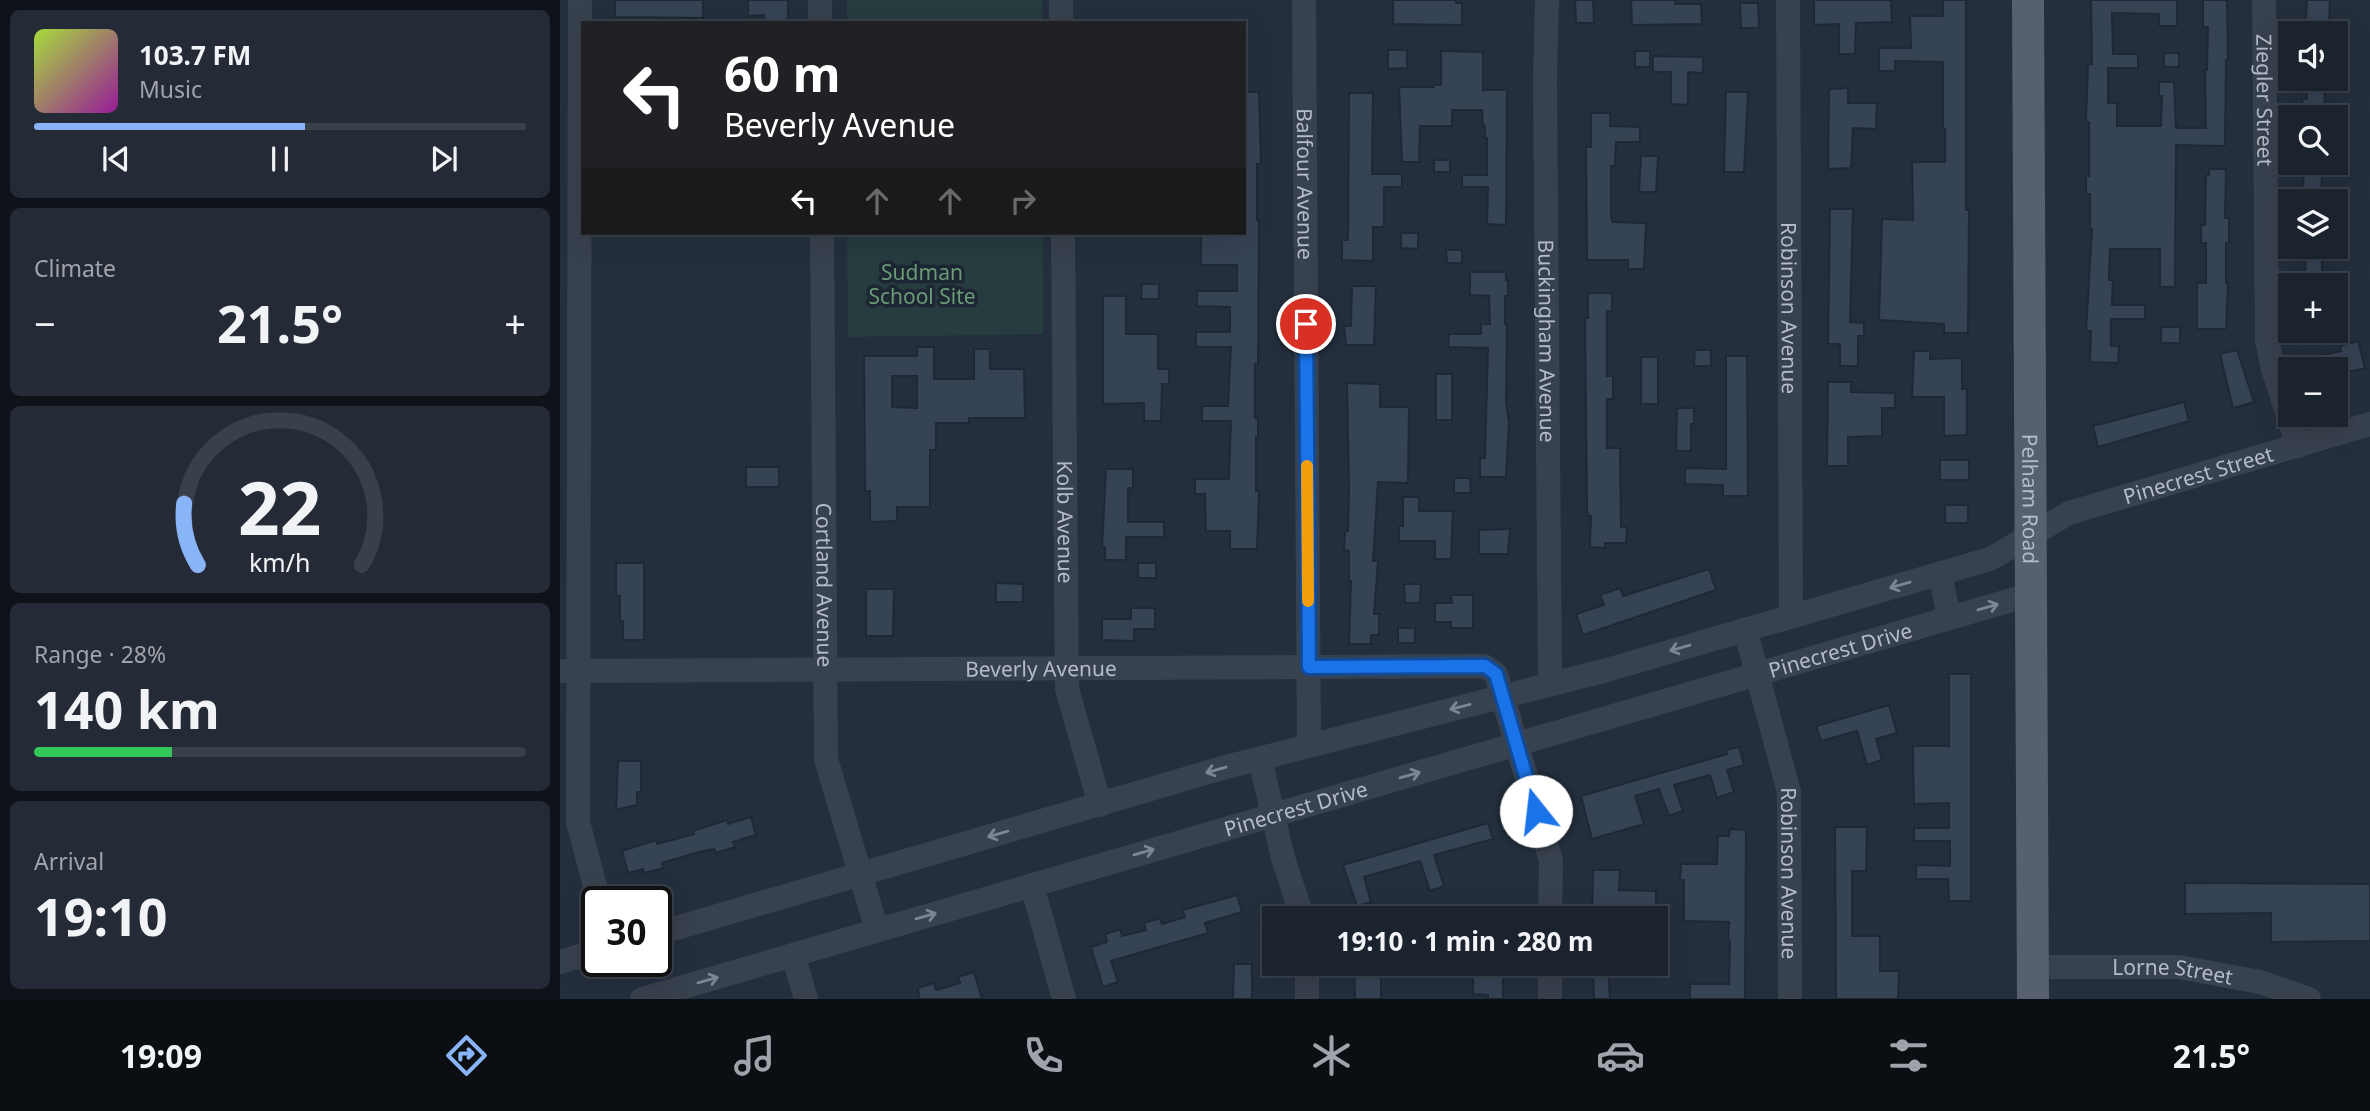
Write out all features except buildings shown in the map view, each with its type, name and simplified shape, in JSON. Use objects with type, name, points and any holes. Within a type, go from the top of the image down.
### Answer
[{"type":"main road","name":"Pelham Road","points":[[2028,0],[2033,999]]},
{"type":"street","points":[[580,0],[569,671],[578,822],[595,886]]},
{"type":"street","points":[[820,0],[820,21]]},
{"type":"street","points":[[1061,0],[1061,21]]},
{"type":"street","name":"Balfour Avenue","points":[[1304,0],[1309,746]]},
{"type":"street","name":"Buckingham Avenue","points":[[1547,0],[1545,93],[1550,684]]},
{"type":"street","name":"Robinson Avenue","points":[[1788,0],[1791,616]]},
{"type":"street","name":"Ziegler Street","points":[[2264,0],[2267,340],[2273,369],[2298,446]]},
{"type":"street","name":"Cortland Avenue","points":[[822,235],[826,759],[877,930]]},
{"type":"street","name":"Kolb Avenue","points":[[1063,235],[1066,689],[1100,804]]},
{"type":"street","name":"Pinecrest Street","points":[[2032,536],[2069,513],[2370,424]]},
{"type":"street","points":[[672,929],[1260,759],[1550,684],[1990,559],[2032,536]]},
{"type":"street","points":[[1940,573],[1949,618]]},
{"type":"street","name":"Pinecrest Drive","points":[[642,999],[2032,594]]},
{"type":"street","name":"Robinson Avenue","points":[[1745,629],[1789,792],[1790,999]]},
{"type":"street","name":"Beverly Avenue","points":[[569,671],[1485,666],[1496,674],[1503,696]]},
{"type":"street","points":[[1503,696],[1551,861],[1550,906]]},
{"type":"street","points":[[1260,759],[1272,815],[1299,906]]},
{"type":"street","points":[[1032,885],[1064,999]]},
{"type":"street","points":[[793,955],[806,999]]},
{"type":"street","points":[[560,962],[581,956]]},
{"type":"street","name":"Lorne Street","points":[[2033,967],[2179,967],[2260,982],[2309,999]]},
{"type":"street","points":[[1307,976],[1307,999]]},
{"type":"street","points":[[1550,976],[1550,999]]},
{"type":"green space","points":[[847,0],[1042,0],[1042,21],[847,21]]},
{"type":"green space","name":"Sudman School Site","points":[[847,235],[1043,235],[1043,334],[848,337]]},
{"type":"slow traffic","points":[[1307,466],[1308,601]]},
{"type":"route","points":[[1306,324],[1309,667],[1485,666],[1491,669],[1496,674],[1503,696],[1536,811]]}]
